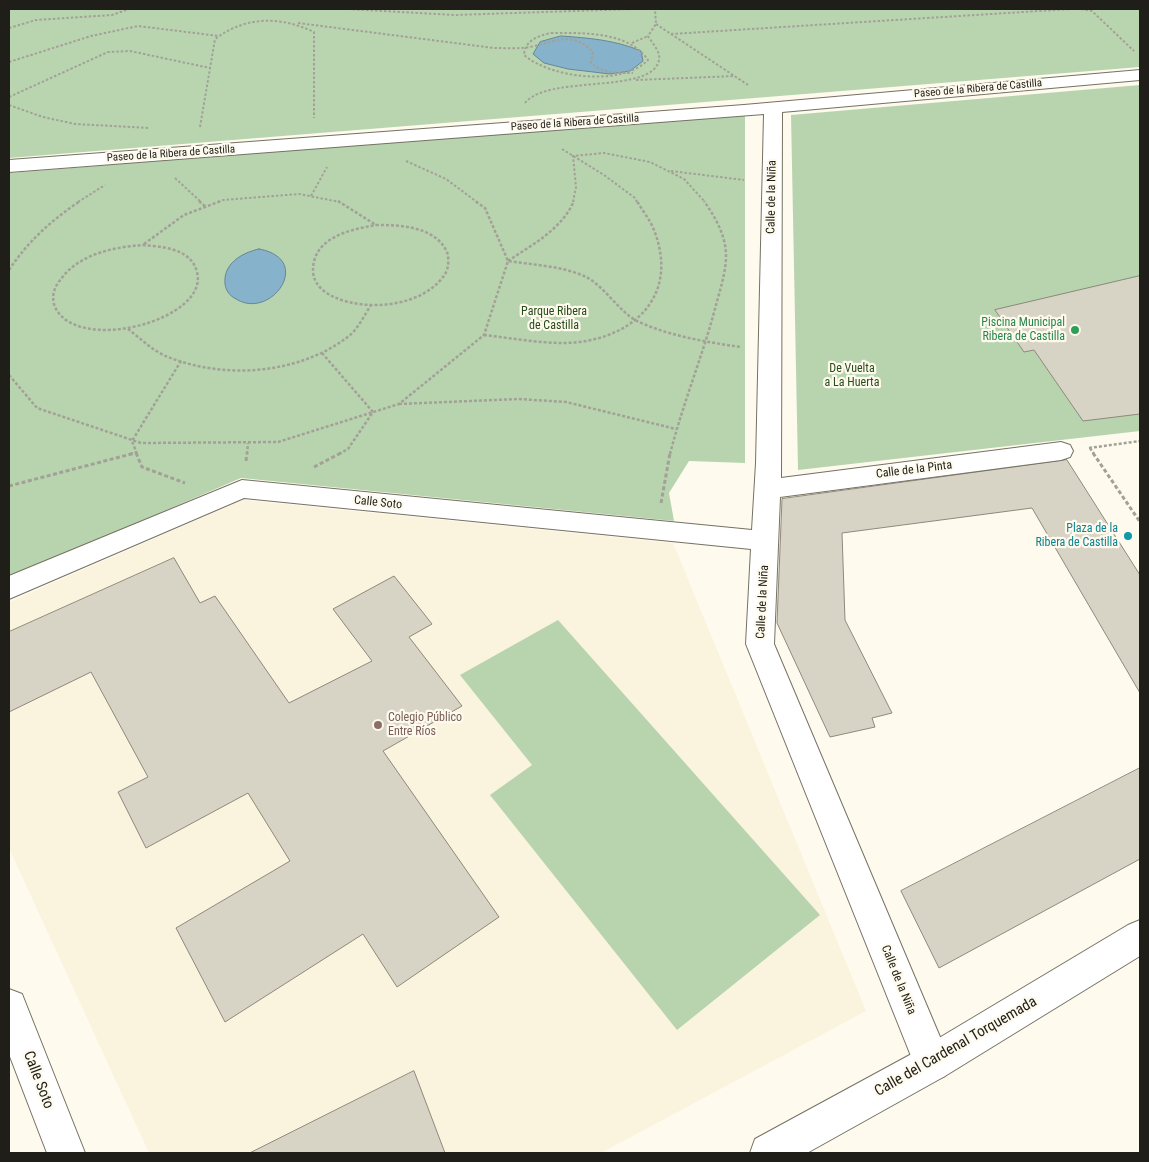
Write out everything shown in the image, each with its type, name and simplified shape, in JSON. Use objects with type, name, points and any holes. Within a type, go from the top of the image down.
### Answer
[{"type":"street","name":"Paseo de la Ribera de Castilla","points":[[9,166],[530,127],[764,99],[1140,75]]},
{"type":"street","name":"Calle de la Niña","points":[[764,99],[772,184],[768,489],[760,644],[932,1063]]},
{"type":"street","name":"Calle de la Pinta","points":[[768,489],[1061,451]]},
{"type":"street","name":"Calle Soto","points":[[9,588],[242,489],[766,542]]},
{"type":"street","name":"Calle del Cardenal Torquemada","points":[[769,1153],[932,1063],[1140,937]]},
{"type":"street","name":"Calle Soto","points":[[9,1007],[66,1153]]},
{"type":"path","points":[[9,28],[36,20],[112,15],[129,9]]},
{"type":"path","points":[[348,9],[373,12],[436,14],[634,9]]},
{"type":"path","points":[[631,44],[648,36],[656,24],[655,9]]},
{"type":"path","points":[[671,34],[1071,9]]},
{"type":"path","points":[[1081,9],[1092,11],[1140,57]]},
{"type":"path","points":[[200,128],[215,40],[226,30],[247,23],[269,20],[461,45],[524,48],[554,39],[574,40],[590,48],[593,52],[591,63],[596,68],[612,73],[633,73]]},
{"type":"path","points":[[298,24],[314,32],[314,119]]},
{"type":"path","points":[[656,24],[735,76],[764,99]]},
{"type":"path","points":[[9,62],[90,36],[138,26],[219,36]]},
{"type":"path","points":[[551,33],[598,36],[631,44],[637,45],[646,53],[648,60],[645,67],[633,73],[599,76],[578,75],[533,63],[524,55],[524,48],[528,42],[538,36],[551,33]]},
{"type":"path","points":[[618,81],[638,78],[649,73],[656,66],[659,59],[658,51],[648,36]]},
{"type":"path","points":[[9,97],[108,52],[130,51],[210,68]]},
{"type":"path","points":[[484,335],[564,343],[610,336],[643,315],[658,291],[661,260],[654,230],[635,198],[604,175],[530,127],[525,102],[531,96],[582,84],[735,76]]},
{"type":"path","points":[[9,106],[43,117],[75,124],[159,128]]},
{"type":"path","points":[[573,156],[604,153],[650,162],[684,179],[704,201],[719,223],[726,256],[720,290],[706,342],[676,429],[666,468]]},
{"type":"path","points":[[175,154],[156,162],[206,206]]},
{"type":"path","points":[[398,404],[484,335],[508,261],[546,234],[571,211],[576,188],[573,156]]},
{"type":"path","points":[[402,160],[446,179],[484,208],[508,261]]},
{"type":"path","points":[[668,171],[772,184]]},
{"type":"path","points":[[9,270],[18,255],[60,213],[110,182]]},
{"type":"path","points":[[143,245],[184,214],[224,200],[299,194],[337,200],[376,225]]},
{"type":"path","points":[[376,225],[396,225],[415,228],[431,234],[442,243],[448,255],[448,267],[442,279],[430,290],[393,304],[371,305],[349,302],[330,296],[318,285],[312,273],[313,260],[322,247],[336,237],[355,229],[376,225]]},
{"type":"path","points":[[143,245],[166,247],[184,254],[196,265],[200,278],[194,293],[181,308],[160,320],[128,329],[112,330],[90,329],[71,323],[59,313],[53,301],[55,288],[64,274],[78,263],[97,253],[119,247],[143,245]]},
{"type":"path","points":[[508,261],[555,268],[585,276],[608,294],[635,320],[670,333],[706,342],[770,350]]},
{"type":"path","points":[[128,329],[167,357],[219,371],[278,368],[322,353],[351,335],[371,305]]},
{"type":"path","points":[[322,353],[373,412]]},
{"type":"path","points":[[132,441],[181,361]]},
{"type":"path","points":[[9,375],[37,408],[141,444],[278,442],[398,404],[518,399],[566,402],[676,429]]},
{"type":"path","points":[[309,470],[348,449],[373,412]]},
{"type":"path","points":[[132,441],[142,467],[185,483],[242,489]]},
{"type":"path","points":[[1061,451],[1140,441]]},
{"type":"path","points":[[1090,447],[1140,522]]},
{"type":"path","points":[[9,486],[137,452]]},
{"type":"shaded area","name":"Colegio Público Entre Ríos","points":[[243,500],[673,543],[866,1011],[601,1153],[149,1153],[9,848],[9,602]]},
{"type":"green space","points":[[9,9],[1140,9],[1140,67],[9,158]]},
{"type":"green space","name":"De Vuelta a La Huerta","points":[[1140,85],[1140,431],[798,470],[791,115]]},
{"type":"green space","name":"Parque Ribera de Castilla","points":[[745,115],[745,463],[689,461],[669,493],[674,521],[241,478],[9,578],[9,173]]},
{"type":"green space","points":[[558,620],[820,915],[677,1030],[490,795],[532,765],[460,675]]},
{"type":"water","points":[[561,36],[621,44],[641,51],[643,61],[630,71],[610,74],[568,69],[544,63],[533,54],[540,42]]},
{"type":"water","points":[[259,249],[276,255],[284,264],[286,275],[282,286],[273,295],[262,302],[249,304],[230,295],[225,284],[225,277],[230,265],[235,260],[246,253]]},
{"type":"building","name":"Piscina Municipal Ribera de Castilla","points":[[1140,276],[1140,414],[1083,421],[1034,350],[1024,352],[995,310]]},
{"type":"building","points":[[1067,460],[1140,575],[1140,693],[1032,508],[842,533],[845,620],[892,713],[872,718],[875,727],[830,737],[777,623],[782,499]]},
{"type":"building","points":[[174,558],[200,603],[215,596],[289,703],[372,661],[333,609],[394,576],[432,624],[409,637],[462,706],[383,751],[499,917],[397,987],[363,934],[225,1022],[176,928],[290,861],[248,793],[146,848],[118,792],[148,777],[91,672],[9,712],[9,632]]},
{"type":"building","points":[[1140,768],[1140,859],[939,968],[901,891]]},
{"type":"building","points":[[414,1071],[445,1153],[250,1153]]},
{"type":"place","name":"Piscina Municipal Ribera de Castilla","points":[[1075,330]]},
{"type":"place","name":"Plaza de la Ribera de Castilla","points":[[1128,536]]},
{"type":"place","name":"Colegio Público Entre Ríos","points":[[378,725]]}]
